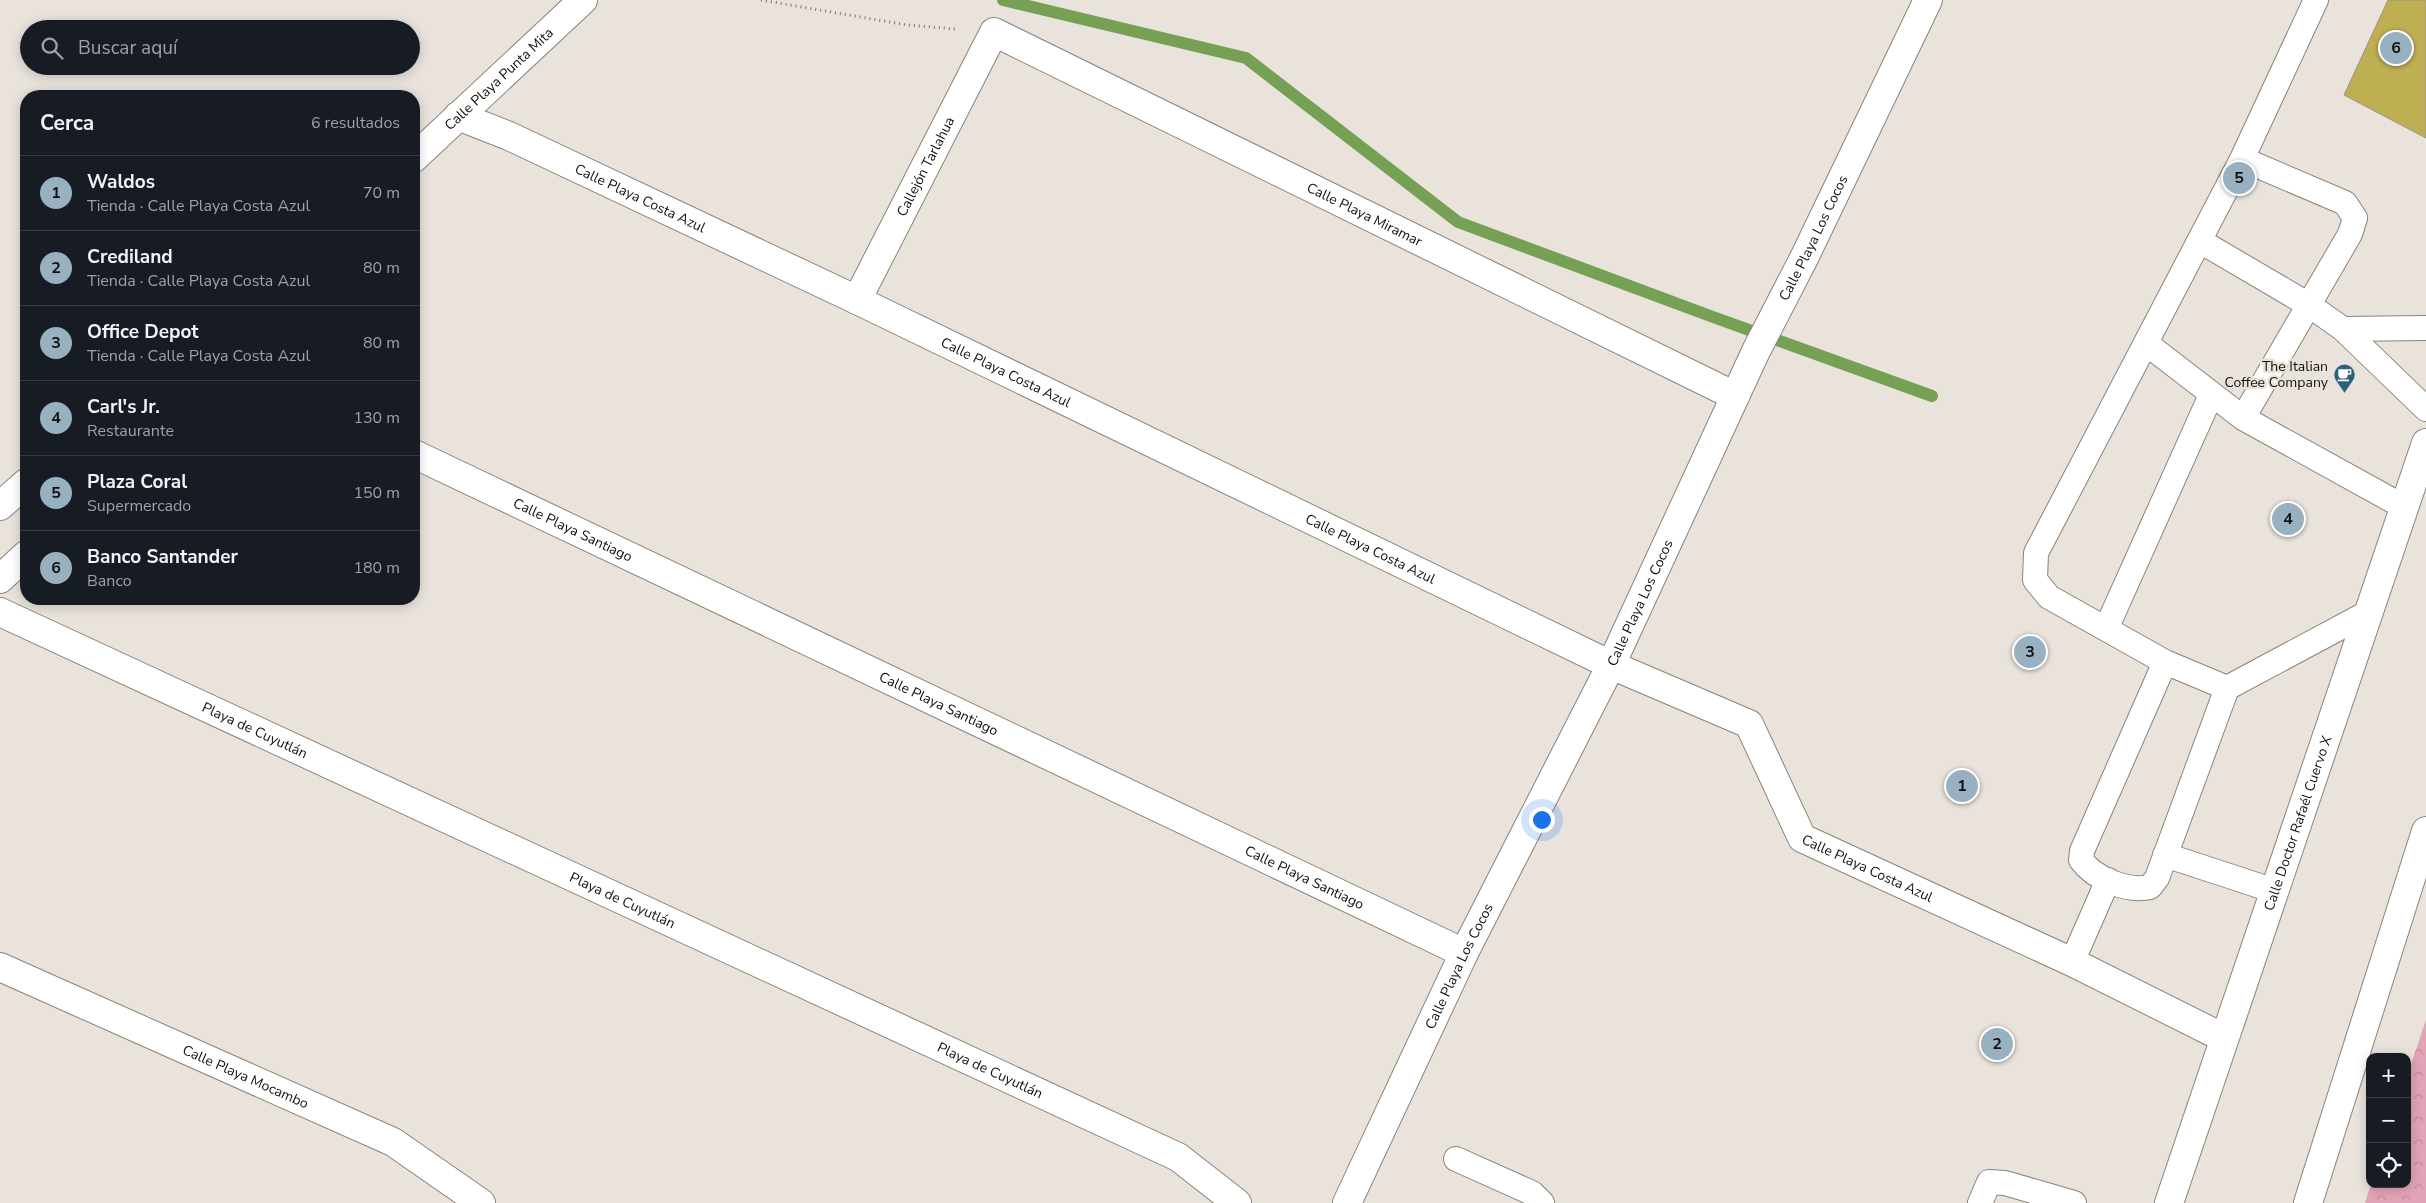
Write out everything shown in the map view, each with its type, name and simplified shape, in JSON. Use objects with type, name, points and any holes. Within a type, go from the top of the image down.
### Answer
[{"type":"street","name":"Calle Playa Punta Mita","points":[[420,152],[583,0]]},
{"type":"street","name":"Calle Playa Los Cocos","points":[[1347,1203],[1464,953],[1611,665],[1756,351],[1804,258],[1928,0]]},
{"type":"street","name":"Callejón Tarlahua","points":[[857,300],[994,32]]},
{"type":"street","name":"Calle Playa Miramar","points":[[994,32],[1735,396]]},
{"type":"street","name":"Calle Playa Costa Azul","points":[[458,116],[509,136],[857,300],[1611,665],[1749,724],[1802,838],[2072,962],[2224,1038]]},
{"type":"street","name":"Calle Doctor Rafaél Cuervo X","points":[[2170,1203],[2426,443]]},
{"type":"street","name":"Calle Playa Santiago","points":[[420,457],[1464,953]]},
{"type":"street","points":[[0,506],[20,488]]},
{"type":"street","points":[[0,579],[20,561]]},
{"type":"street","name":"Playa de Cuyutlán","points":[[0,612],[1178,1157],[1237,1203]]},
{"type":"street","points":[[2308,1203],[2426,831]]},
{"type":"street","name":"Calle Playa Mocambo","points":[[0,967],[394,1142],[481,1203]]},
{"type":"lane","points":[[2227,688],[2164,662],[2049,597],[2035,580],[2036,552],[2242,159],[2316,0]]},
{"type":"lane","points":[[2242,159],[2344,204],[2354,218],[2350,234],[2243,418]]},
{"type":"lane","points":[[2200,241],[2310,305],[2343,329],[2426,408]]},
{"type":"lane","points":[[2343,329],[2426,328]]},
{"type":"lane","points":[[2146,344],[2243,418],[2404,508]]},
{"type":"lane","points":[[2106,629],[2211,395]]},
{"type":"lane","points":[[2164,662],[2082,851],[2081,860],[2086,867],[2108,880],[2137,890],[2150,887],[2157,878],[2227,688],[2369,612]]},
{"type":"lane","points":[[2165,856],[2275,891]]},
{"type":"lane","points":[[2072,962],[2108,880]]},
{"type":"lane","points":[[1456,1159],[1532,1193],[1542,1203]]},
{"type":"lane","points":[[1980,1203],[1989,1182],[2004,1183],[2074,1203]]},
{"type":"path","points":[[761,0],[907,25],[994,32]]},
{"type":"green space","points":[[2426,1020],[2426,1203],[2365,1203],[2370,1188],[2411,1188],[2411,1064]]},
{"type":"building","points":[[2388,0],[2426,0],[2426,138],[2344,95]]},
{"type":"waterway","points":[[1003,0],[1246,58],[1458,222],[1932,396]]},
{"type":"place","name":"Banco Santander","points":[[2396,48]]},
{"type":"place","name":"Plaza Coral","points":[[2239,178]]},
{"type":"place","name":"The Italian Coffee Company","points":[[2344,393]]},
{"type":"place","name":"Carl's Jr.","points":[[2288,519]]},
{"type":"place","name":"Office Depot","points":[[2030,652]]},
{"type":"place","name":"Waldos","points":[[1962,786]]},
{"type":"place","name":"Crediland","points":[[1997,1044]]}]
